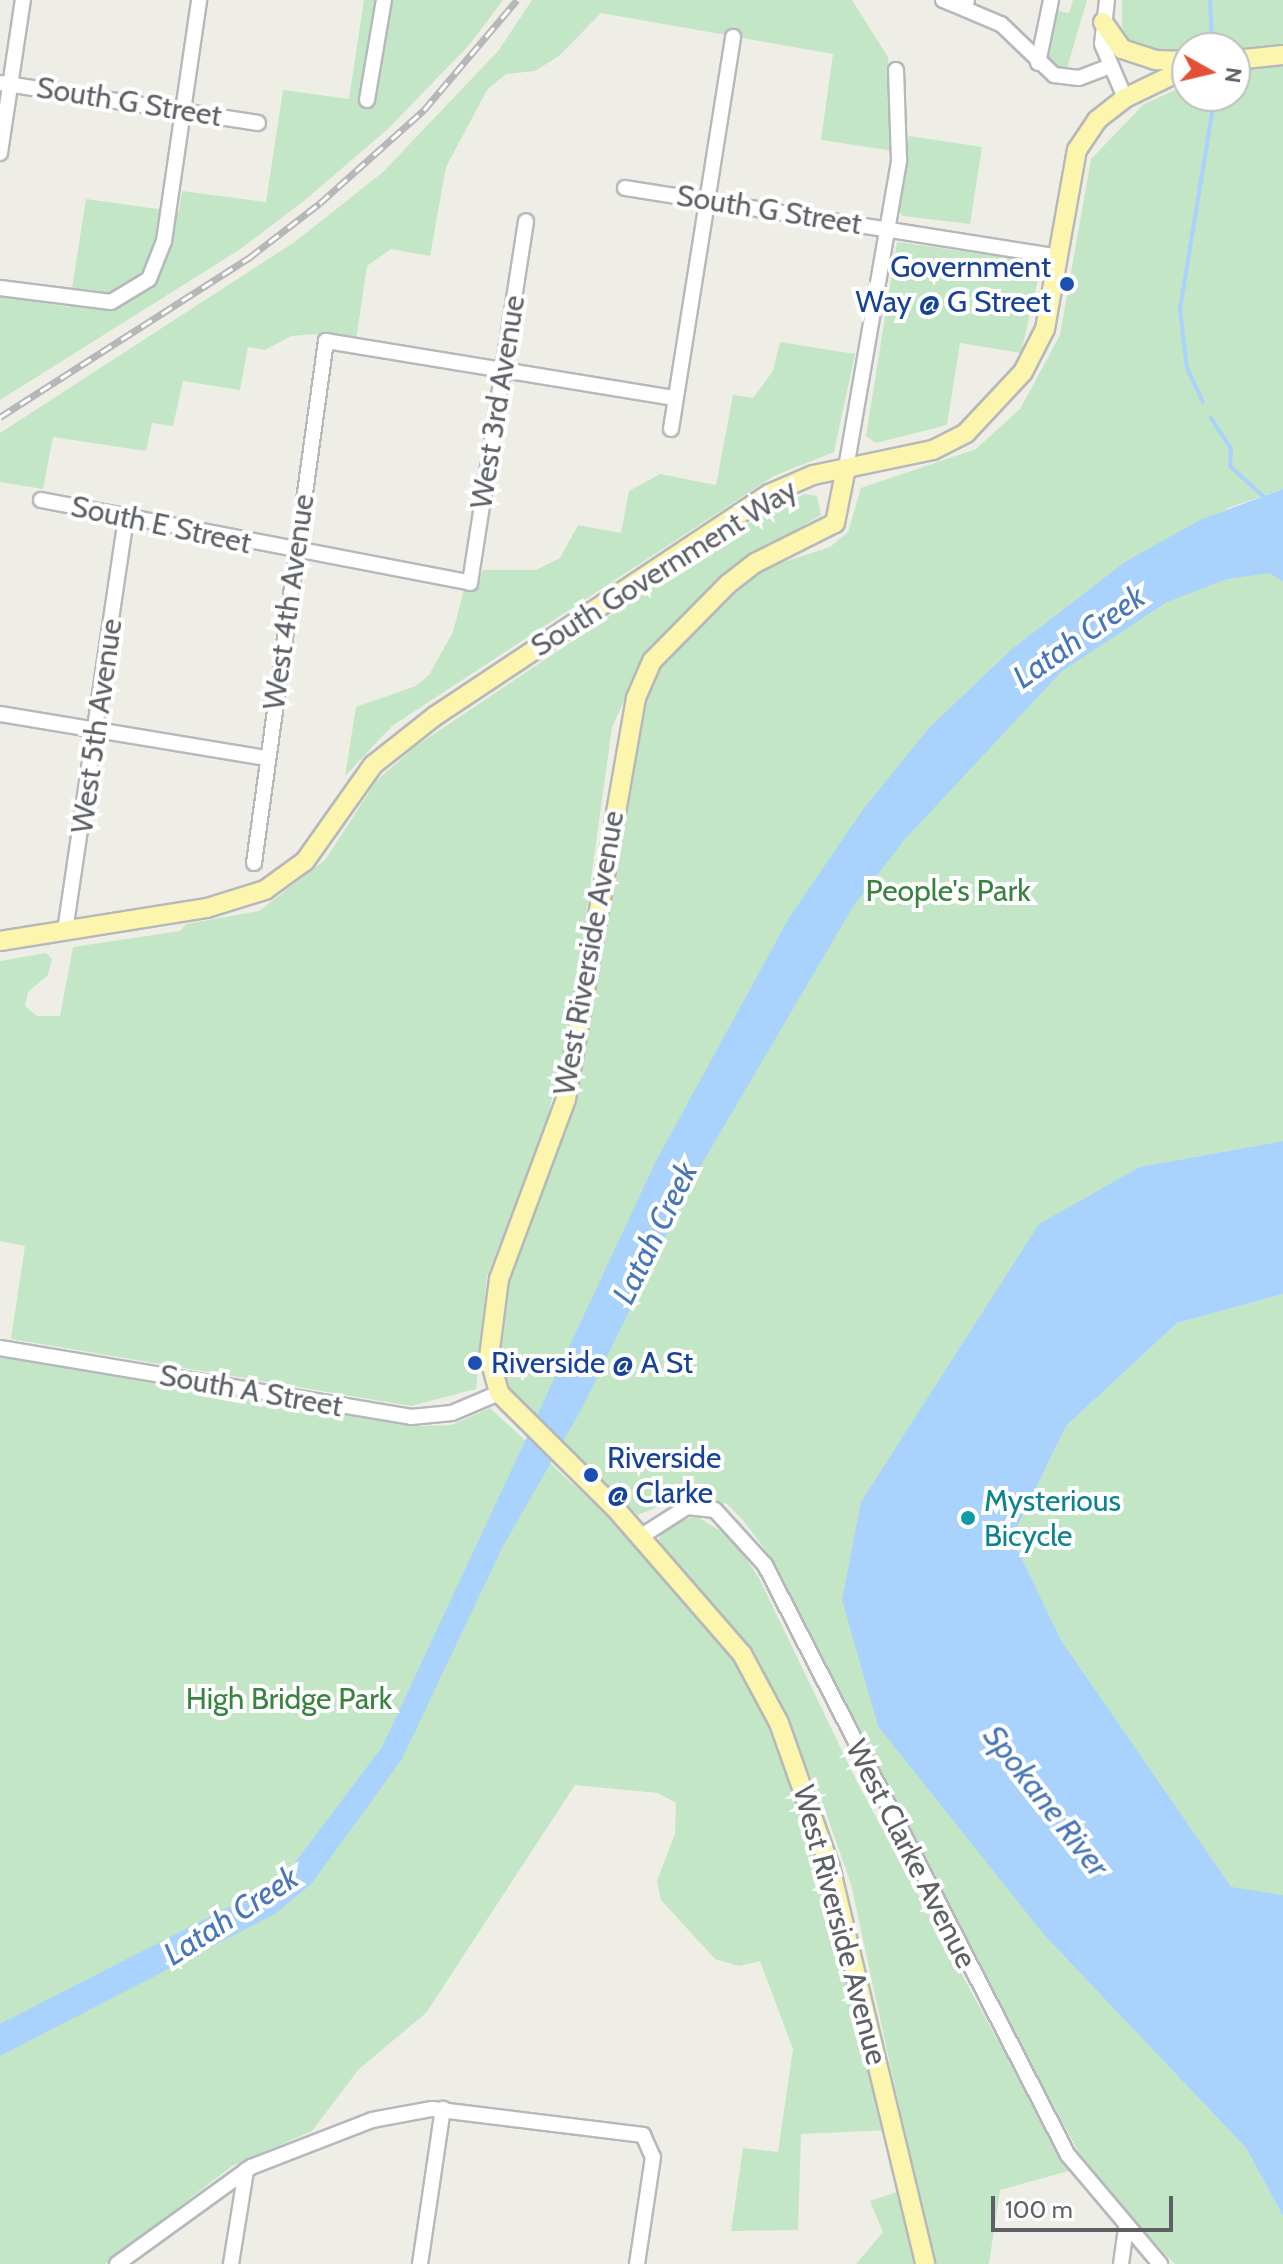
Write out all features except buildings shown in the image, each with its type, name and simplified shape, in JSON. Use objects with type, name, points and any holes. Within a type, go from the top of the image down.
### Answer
[{"type":"main road","points":[[1103,22],[1122,49],[1155,60],[1171,60]]},
{"type":"main road","points":[[1251,58],[1283,55]]},
{"type":"main road","name":"South Government Way","points":[[0,941],[207,908],[274,884],[318,846],[373,765],[435,716],[769,494],[846,468],[933,450],[966,433],[996,406],[1023,372],[1045,329],[1077,150],[1097,120],[1125,98],[1171,76]]},
{"type":"main road","name":"West Riverside Avenue","points":[[846,468],[835,523],[755,563],[728,584],[652,661],[636,698],[566,1099],[494,1299],[489,1357],[499,1393],[516,1413],[606,1499],[742,1654],[811,1801],[925,2264]]},
{"type":"street","points":[[0,153],[5,84],[23,0]]},
{"type":"street","points":[[0,288],[83,303],[111,302],[137,288],[158,264],[199,0]]},
{"type":"street","points":[[367,100],[384,0]]},
{"type":"street","points":[[943,0],[966,5],[1001,24],[1038,63],[1066,79],[1110,66]]},
{"type":"street","points":[[1038,63],[1051,0]]},
{"type":"street","points":[[1107,0],[1103,22],[1110,66],[1125,98]]},
{"type":"street","points":[[671,429],[733,37]]},
{"type":"street","points":[[846,468],[902,128],[896,70]]},
{"type":"street","name":"South G Street","points":[[5,84],[258,123]]},
{"type":"street","name":"South G Street","points":[[625,188],[1056,256]]},
{"type":"street","name":"West 3rd Avenue","points":[[470,583],[526,221]]},
{"type":"street","name":"West 4th Avenue","points":[[254,863],[326,341],[503,369]]},
{"type":"street","points":[[503,369],[675,398]]},
{"type":"street","name":"South E Street","points":[[41,500],[126,520],[470,583]]},
{"type":"street","name":"West 5th Avenue","points":[[65,931],[126,520]]},
{"type":"street","points":[[0,714],[267,758]]},
{"type":"street","name":"South A Street","points":[[0,1348],[411,1417],[452,1413],[499,1393]]},
{"type":"street","name":"West Clarke Avenue","points":[[640,1537],[687,1507],[715,1510],[765,1565],[1068,2155],[1126,2229],[1160,2264]]},
{"type":"street","points":[[420,2264],[443,2109]]},
{"type":"street","points":[[117,2264],[246,2170],[372,2120],[443,2109],[643,2135],[652,2144],[637,2264]]},
{"type":"street","points":[[231,2264],[246,2170]]},
{"type":"street","points":[[1121,2264],[1126,2229]]},
{"type":"green space","points":[[364,0],[503,0],[470,44],[389,128],[305,200],[239,250],[0,400],[0,296],[69,307],[86,199],[179,212],[182,191],[266,202],[283,90],[349,99]]},
{"type":"green space","points":[[532,0],[852,0],[888,57],[894,151],[821,140],[833,54],[601,13],[559,56],[535,71],[506,74],[487,90],[446,167],[430,256],[391,249],[367,266],[356,340],[318,334],[291,336],[265,350],[248,347],[240,390],[183,381],[173,426],[152,423],[146,451],[53,437],[43,489],[0,482],[0,433],[296,241],[383,172],[499,50]]},
{"type":"green space","points":[[1073,0],[1087,0],[1067,68],[1055,67],[1046,56],[1058,11],[1069,13]]},
{"type":"green space","name":"People's Park","points":[[1122,0],[1283,0],[1283,489],[1225,509],[1283,515],[1283,1141],[1141,1167],[861,1502],[1045,1936],[1246,2148],[1283,2216],[1283,2264],[1175,2264],[1091,2175],[949,1912],[773,1560],[742,1519],[727,1504],[689,1494],[638,1515],[540,1427],[503,1378],[500,1322],[517,1248],[565,1131],[601,961],[633,729],[656,666],[762,569],[830,547],[848,532],[861,488],[976,449],[1020,409],[1060,335],[1091,159],[1144,104],[1171,92],[1171,112],[1251,112],[1251,65],[1280,55],[1281,46],[1251,48],[1251,32],[1171,32],[1171,53],[1157,54],[1131,44],[1122,27]]},
{"type":"green space","points":[[909,136],[982,147],[970,224],[903,216],[898,210]]},
{"type":"green space","points":[[897,242],[1032,261],[1040,271],[1021,353],[960,343],[947,425],[876,443],[866,436]]},
{"type":"green space","points":[[780,342],[855,354],[834,452],[774,476],[392,726],[345,776],[356,707],[416,686],[429,675],[453,632],[465,586],[478,588],[483,570],[536,570],[560,558],[578,525],[621,533],[629,491],[660,474],[716,485],[733,395],[753,398],[773,371]]},
{"type":"green space","points":[[805,494],[817,496],[821,515],[750,557],[693,605],[644,659],[612,727],[572,1018],[544,1131],[487,1277],[476,1389],[411,1406],[11,1339],[25,1246],[0,1241],[0,961],[46,953],[52,959],[48,975],[28,992],[25,1006],[37,1016],[60,1016],[73,947],[180,931],[186,924],[259,911],[325,860],[377,780],[416,746],[768,510]]},
{"type":"green space","points":[[1283,1294],[1283,1895],[1231,1888],[1061,1640],[1012,1538],[1066,1426],[1177,1323]]},
{"type":"green space","name":"High Bridge Park","points":[[0,1356],[419,1426],[452,1425],[490,1408],[627,1534],[740,1669],[812,1818],[888,2130],[801,2134],[798,2230],[731,2231],[743,2148],[778,2152],[793,2049],[760,1961],[739,1966],[715,1959],[661,1900],[657,1881],[675,1834],[676,1803],[658,1793],[575,1785],[426,2013],[359,2069],[312,2131],[232,2166],[105,2264],[0,2264]]},
{"type":"green space","points":[[696,1516],[732,1538],[759,1578],[857,1782],[1069,2171],[1000,2190],[989,2264],[933,2264],[851,1884],[824,1807],[769,1681],[659,1542],[660,1528]]},
{"type":"green space","points":[[900,2191],[919,2264],[856,2264],[883,2232],[870,2201]]},
{"type":"water","name":"Latah Creek","points":[[1283,489],[1283,581],[1269,573],[1227,579],[1167,602],[1062,671],[905,839],[854,905],[697,1172],[582,1408],[502,1548],[402,1759],[312,1883],[275,1914],[0,2056],[0,2024],[256,1893],[294,1864],[382,1747],[656,1161],[789,918],[864,808],[930,727],[1012,649],[1125,562],[1200,520]]},
{"type":"water","name":"Spokane River","points":[[1283,1141],[1283,1294],[1177,1323],[1066,1426],[1012,1538],[1061,1640],[1231,1887],[1283,1895],[1283,2216],[1246,2148],[1045,1936],[878,1726],[842,1600],[861,1502],[1039,1224],[1140,1167]]},
{"type":"waterway","points":[[1210,0],[1212,32]]},
{"type":"waterway","points":[[1203,402],[1187,368],[1180,309],[1212,112]]},
{"type":"waterway","points":[[1211,418],[1231,449],[1230,466],[1264,497]]},
{"type":"railway","points":[[0,417],[250,257],[320,203],[424,110],[517,0]]},
{"type":"place","name":"Government Way @ G Street","points":[[1067,284]]},
{"type":"place","name":"Riverside @ A St","points":[[475,1363]]},
{"type":"place","name":"Riverside @ Clarke","points":[[591,1475]]},
{"type":"place","name":"Mysterious Bicycle","points":[[968,1518]]}]
